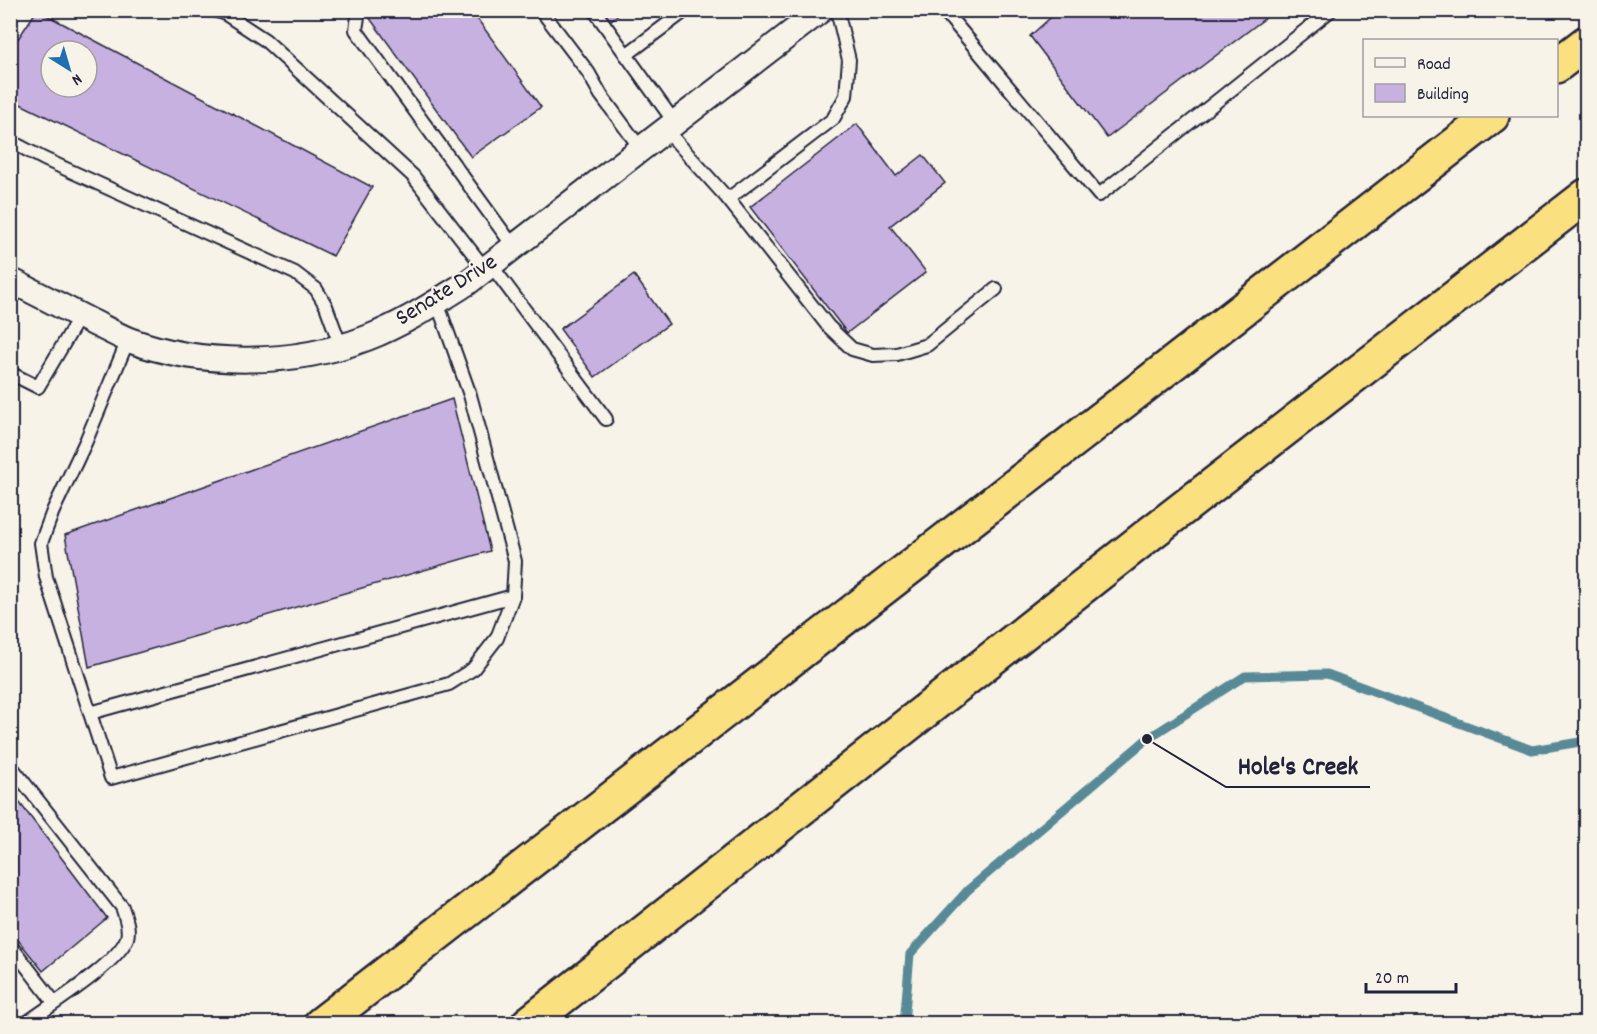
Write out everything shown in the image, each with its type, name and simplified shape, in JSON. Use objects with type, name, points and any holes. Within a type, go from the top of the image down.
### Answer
[{"type":"highway","points":[[1558,65],[1587,43]]},
{"type":"highway","points":[[321,1023],[1491,117]]},
{"type":"highway","points":[[528,1023],[1147,536],[1587,196]]},
{"type":"street","name":"Senate Drive","points":[[10,280],[128,340],[162,350],[252,360],[297,356],[341,347],[368,338],[419,313],[488,267],[821,10]]},
{"type":"lane","points":[[212,10],[224,13],[265,40],[413,176],[488,267],[606,419]]},
{"type":"lane","points":[[359,10],[356,30],[514,247]]},
{"type":"lane","points":[[541,10],[588,72],[601,95],[641,149]]},
{"type":"lane","points":[[594,10],[671,126],[828,326],[852,349],[873,355],[897,354],[927,345],[996,289]]},
{"type":"lane","points":[[626,55],[686,10]]},
{"type":"lane","points":[[728,199],[833,119],[846,96],[849,60],[837,10]]},
{"type":"lane","points":[[941,10],[946,13],[1099,195],[1331,10]]},
{"type":"lane","points":[[10,141],[44,159],[295,273],[316,289],[326,306],[341,347]]},
{"type":"lane","points":[[128,340],[41,543],[46,577],[111,778],[449,684],[473,669],[497,638],[513,596],[515,561],[470,395],[437,302]]},
{"type":"lane","points":[[10,373],[38,387],[80,316]]},
{"type":"lane","points":[[90,713],[513,596]]},
{"type":"lane","points":[[10,765],[122,907],[128,922],[127,937],[119,953],[25,1023]]},
{"type":"lane","points":[[10,945],[54,1002]]},
{"type":"building","points":[[37,10],[92,39],[39,39],[39,99],[99,99],[99,43],[372,187],[333,256],[10,99],[10,51]]},
{"type":"building","points":[[370,10],[471,10],[541,107],[471,157],[366,13]]},
{"type":"building","points":[[603,10],[624,10],[610,21]]},
{"type":"building","points":[[1059,10],[1276,10],[1107,138],[1030,36]]},
{"type":"building","points":[[857,124],[896,176],[923,155],[945,183],[890,226],[926,272],[847,333],[750,207]]},
{"type":"building","points":[[634,275],[669,324],[595,377],[560,329]]},
{"type":"building","points":[[452,399],[490,551],[89,667],[65,535]]},
{"type":"building","points":[[10,790],[107,918],[43,971],[10,930]]},
{"type":"waterway","points":[[904,1024],[910,954],[968,890],[1147,739],[1245,676],[1327,674],[1532,750],[1586,741]]},
{"type":"place","name":"Hole's Creek","points":[[1147,739]]}]
